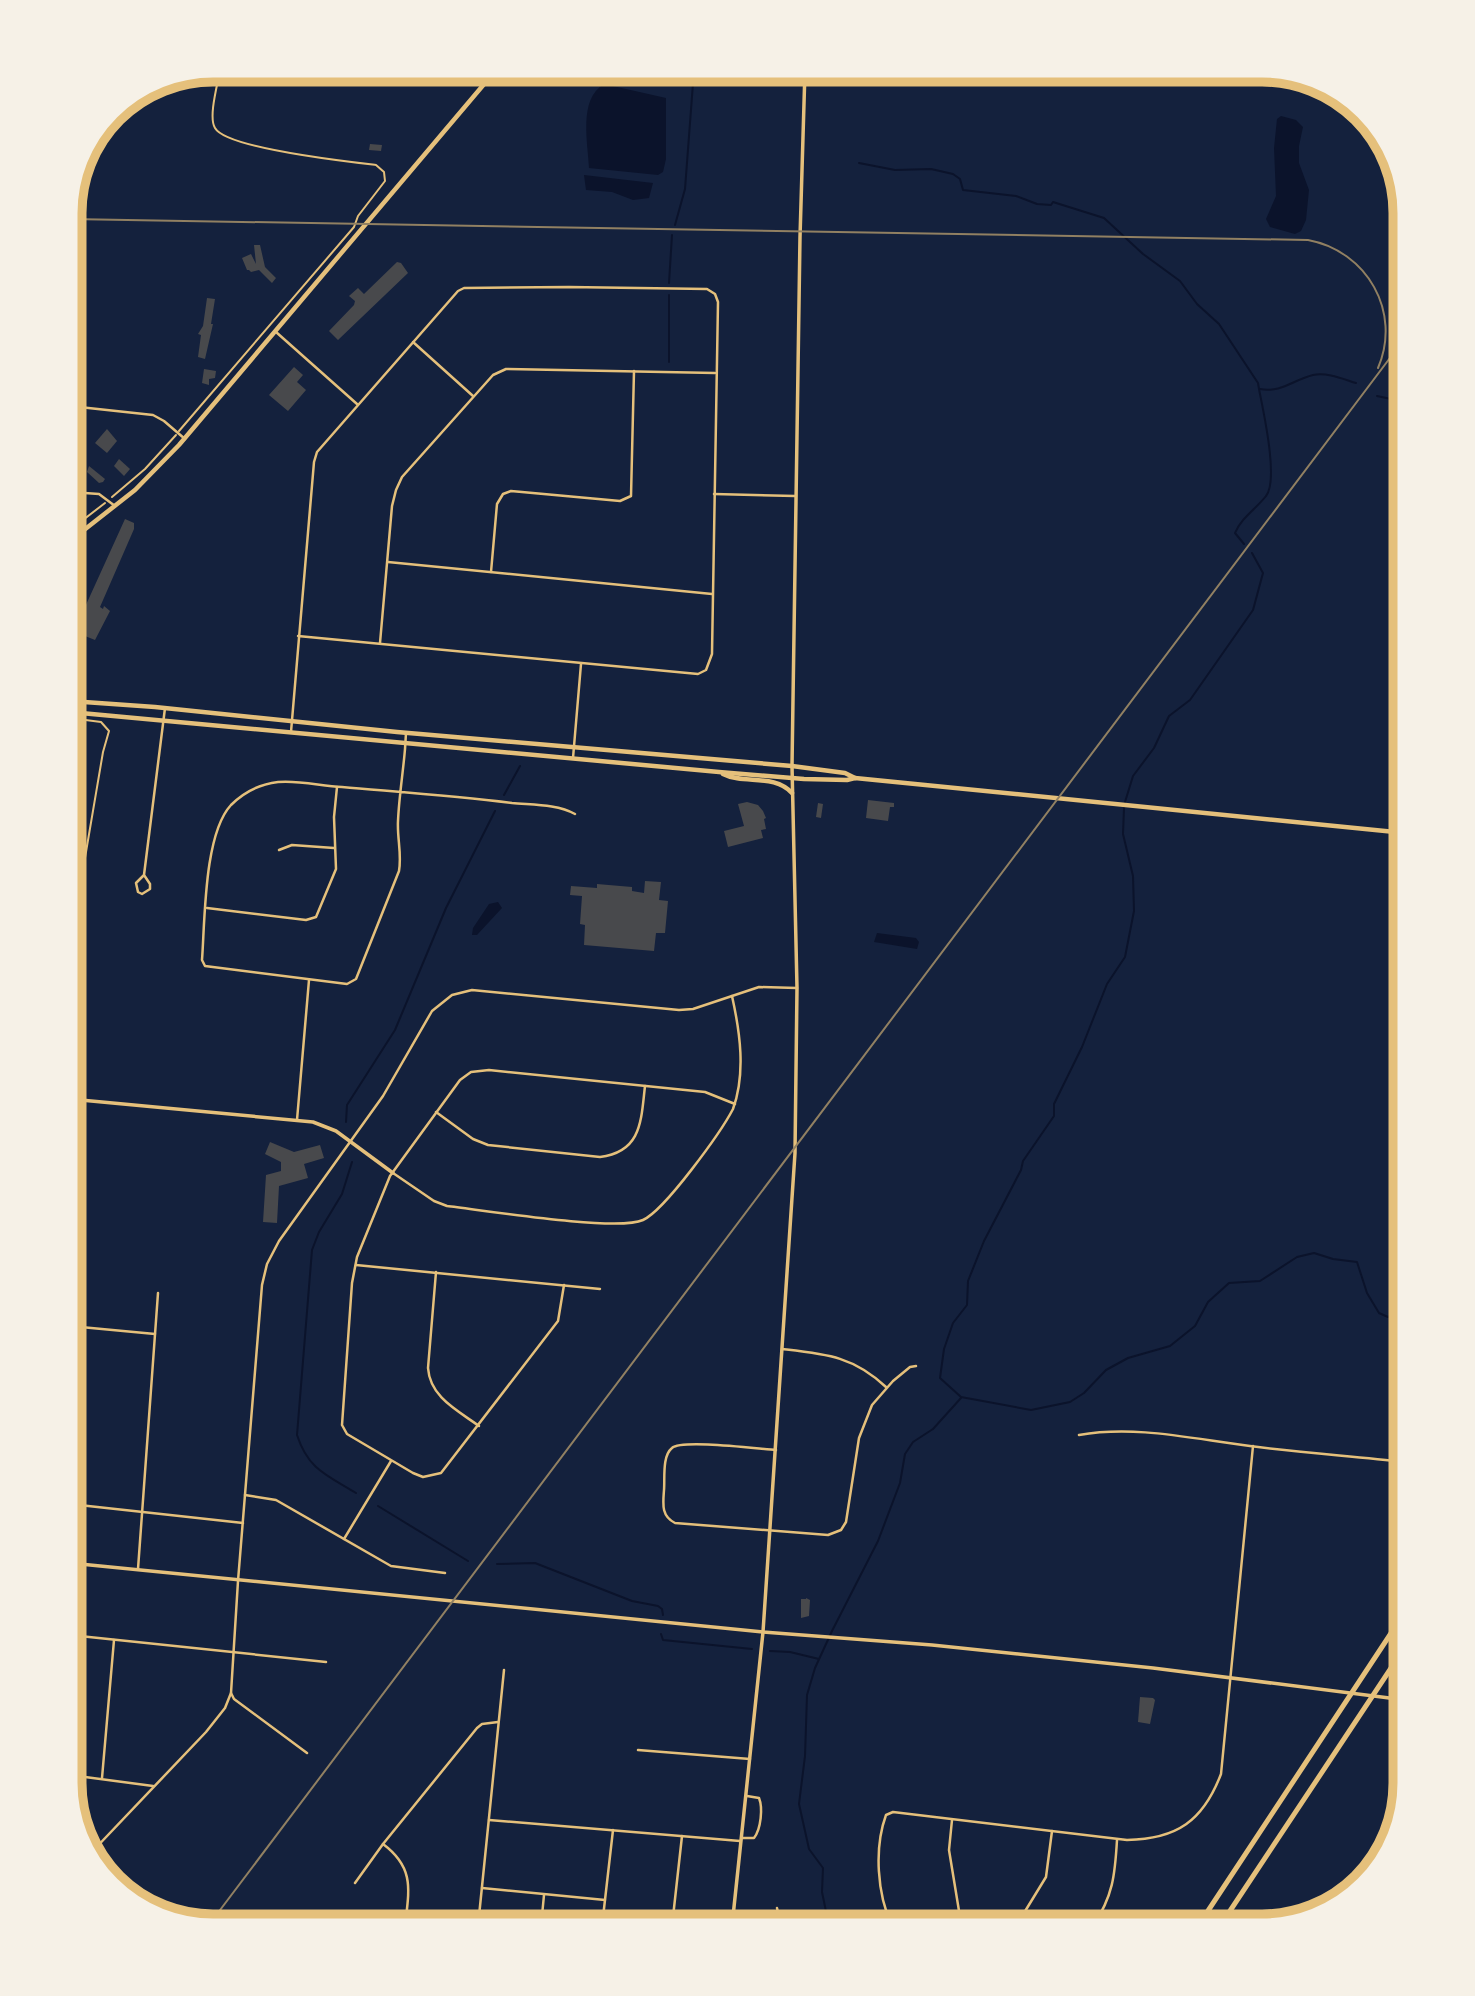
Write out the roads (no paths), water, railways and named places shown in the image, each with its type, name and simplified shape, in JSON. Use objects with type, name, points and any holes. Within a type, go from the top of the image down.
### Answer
[{"type":"highway","points":[[1206,1914],[1393,1631]]},
{"type":"highway","points":[[1228,1914],[1393,1665]]},
{"type":"main road","points":[[83,532],[116,507],[185,439],[485,83]]},
{"type":"main road","points":[[83,702],[792,766],[845,773],[855,778]]},
{"type":"main road","points":[[83,713],[719,772],[846,780],[855,778],[1393,832]]},
{"type":"main road","points":[[719,772],[730,778],[777,783],[787,787],[792,793]]},
{"type":"street","points":[[734,1914],[763,1632],[795,1153],[797,988],[792,766],[800,237],[806,83]]},
{"type":"street","points":[[291,732],[298,636],[318,449],[458,291],[464,288],[569,286],[707,289],[716,295],[712,594],[710,663],[706,670],[698,674],[684,673],[298,636]]},
{"type":"street","points":[[276,332],[358,404]]},
{"type":"street","points":[[413,342],[473,396]]},
{"type":"street","points":[[380,643],[392,506],[399,484],[410,467],[493,374],[506,369],[716,373]]},
{"type":"street","points":[[491,572],[497,504],[507,492],[620,501],[631,496],[634,371]]},
{"type":"street","points":[[83,407],[153,415],[185,439]]},
{"type":"street","points":[[83,493],[99,494],[116,507]]},
{"type":"street","points":[[714,494],[796,496]]},
{"type":"street","points":[[388,562],[712,594]]},
{"type":"street","points":[[573,758],[581,662]]},
{"type":"street","points":[[144,875],[150,889],[142,894],[135,888],[144,875],[165,708]]},
{"type":"street","points":[[406,733],[406,743],[401,792],[398,821],[399,871],[356,979],[347,984],[309,981],[205,967],[202,960],[206,908],[216,831],[231,806],[249,792],[276,783],[337,787],[401,792],[566,809],[575,814]]},
{"type":"street","points":[[206,908],[313,919],[319,913],[336,869],[334,808],[337,787]]},
{"type":"street","points":[[279,850],[292,845],[335,848]]},
{"type":"street","points":[[297,1120],[309,981]]},
{"type":"street","points":[[98,1845],[206,1732],[225,1708],[231,1693],[261,1292],[265,1271],[279,1241],[383,1096],[432,1011],[458,993],[484,991],[679,1010],[693,1009],[766,986],[797,988]]},
{"type":"street","points":[[82,1100],[297,1120],[329,1127],[434,1201],[446,1206],[630,1224],[644,1220],[666,1201],[735,1104],[740,1046],[732,996]]},
{"type":"street","points":[[564,1285],[558,1321],[446,1469],[435,1476],[423,1477],[347,1434],[342,1425],[355,1265],[393,1172],[460,1080],[471,1072],[480,1070],[705,1093],[735,1104]]},
{"type":"street","points":[[436,1112],[473,1139],[488,1145],[600,1157],[615,1154],[635,1138],[640,1124],[645,1086]]},
{"type":"street","points":[[355,1265],[600,1289]]},
{"type":"street","points":[[436,1272],[429,1380],[434,1391],[479,1426]]},
{"type":"street","points":[[138,1570],[158,1293]]},
{"type":"street","points":[[82,1327],[155,1334]]},
{"type":"street","points":[[782,1349],[840,1357],[863,1368],[887,1387]]},
{"type":"street","points":[[776,1450],[675,1445],[666,1458],[663,1506],[668,1518],[675,1523],[828,1535],[841,1530],[846,1521],[859,1438],[872,1405],[887,1387],[910,1367],[916,1366]]},
{"type":"street","points":[[1079,1435],[1148,1432],[1393,1461]]},
{"type":"street","points":[[886,1914],[879,1881],[880,1852],[886,1815],[893,1812],[1117,1840],[1152,1840],[1166,1836],[1185,1825],[1202,1811],[1221,1774],[1253,1446]]},
{"type":"street","points":[[344,1539],[391,1461]]},
{"type":"street","points":[[245,1495],[273,1498],[391,1566],[445,1573]]},
{"type":"street","points":[[82,1505],[243,1522]]},
{"type":"street","points":[[82,1564],[763,1632],[946,1646],[1393,1698]]},
{"type":"street","points":[[82,1636],[326,1662]]},
{"type":"street","points":[[102,1778],[114,1640]]},
{"type":"street","points":[[479,1913],[504,1670]]},
{"type":"street","points":[[231,1693],[234,1699],[307,1752]]},
{"type":"street","points":[[355,1883],[383,1844],[477,1728],[482,1724],[498,1722]]},
{"type":"street","points":[[638,1750],[750,1759]]},
{"type":"street","points":[[82,1776],[153,1786]]},
{"type":"street","points":[[489,1820],[682,1836],[754,1838],[758,1833],[761,1805],[759,1798],[747,1796]]},
{"type":"street","points":[[952,1820],[949,1850],[959,1914]]},
{"type":"street","points":[[603,1913],[612,1830]]},
{"type":"street","points":[[1023,1914],[1046,1877],[1052,1831]]},
{"type":"street","points":[[674,1913],[682,1836]]},
{"type":"street","points":[[1101,1914],[1113,1887],[1117,1840]]},
{"type":"street","points":[[383,1844],[403,1862],[409,1887],[406,1913]]},
{"type":"street","points":[[482,1888],[605,1900]]},
{"type":"street","points":[[542,1913],[544,1895]]},
{"type":"street","points":[[777,1908],[778,1914]]},
{"type":"water","points":[[604,84],[666,98],[666,159],[663,172],[658,175],[589,168],[586,122],[591,100]]},
{"type":"water","points":[[1281,116],[1296,120],[1303,127],[1299,163],[1309,190],[1306,220],[1301,231],[1295,234],[1270,227],[1266,219],[1276,196],[1274,148],[1277,119]]},
{"type":"water","points":[[584,175],[653,183],[649,198],[633,200],[612,192],[586,190]]},
{"type":"water","points":[[498,902],[502,908],[477,935],[472,935],[473,928],[489,904]]},
{"type":"water","points":[[877,933],[916,938],[919,942],[917,949],[874,942]]},
{"type":"waterway","points":[[675,225],[685,189],[693,83]]},
{"type":"waterway","points":[[859,163],[895,170],[931,169],[953,174],[960,179],[963,190],[1016,196],[1037,204],[1051,205],[1053,202],[1104,218],[1143,254],[1180,281],[1197,304],[1219,324],[1258,383],[1271,461],[1270,488],[1235,533],[1244,544]]},
{"type":"waterway","points":[[669,283],[672,235]]},
{"type":"waterway","points":[[669,295],[669,362]]},
{"type":"waterway","points":[[1260,389],[1281,388],[1318,374],[1356,383]]},
{"type":"waterway","points":[[1377,396],[1393,399]]},
{"type":"waterway","points":[[1125,802],[1133,776],[1154,748],[1169,716],[1190,700],[1253,610],[1263,573],[1252,553]]},
{"type":"waterway","points":[[504,795],[520,766]]},
{"type":"waterway","points":[[1124,808],[1123,834],[1133,876],[1134,911],[1125,957],[1107,984],[1082,1047],[1054,1104],[1054,1116],[1023,1161],[1021,1170],[984,1241],[968,1281],[967,1305],[953,1323],[944,1349],[940,1378],[961,1397],[1031,1410],[1070,1402],[1084,1393],[1106,1370],[1128,1358],[1170,1346],[1195,1326],[1208,1302],[1229,1283],[1260,1281],[1297,1257],[1314,1253],[1357,1262],[1367,1293],[1379,1313],[1388,1317],[1393,1315]]},
{"type":"waterway","points":[[346,1122],[347,1105],[395,1030],[446,908],[495,811]]},
{"type":"waterway","points":[[352,1162],[342,1194],[319,1232],[312,1250],[297,1435],[301,1447],[319,1470],[356,1493]]},
{"type":"waterway","points":[[826,1914],[822,1892],[823,1868],[809,1849],[799,1804],[805,1756],[807,1695],[815,1668],[832,1631],[878,1541],[900,1483],[905,1454],[913,1442],[933,1429],[961,1398]]},
{"type":"waterway","points":[[378,1506],[468,1561]]},
{"type":"waterway","points":[[497,1564],[535,1563],[632,1601],[658,1606],[663,1615]]},
{"type":"waterway","points":[[661,1634],[663,1640],[752,1649]]},
{"type":"waterway","points":[[770,1651],[790,1652],[819,1659]]},
{"type":"railway","points":[[83,219],[1308,240],[1329,246],[1347,257],[1374,287],[1382,306],[1385,326],[1384,347],[1378,368]]},
{"type":"railway","points":[[218,1913],[1393,354]]}]
